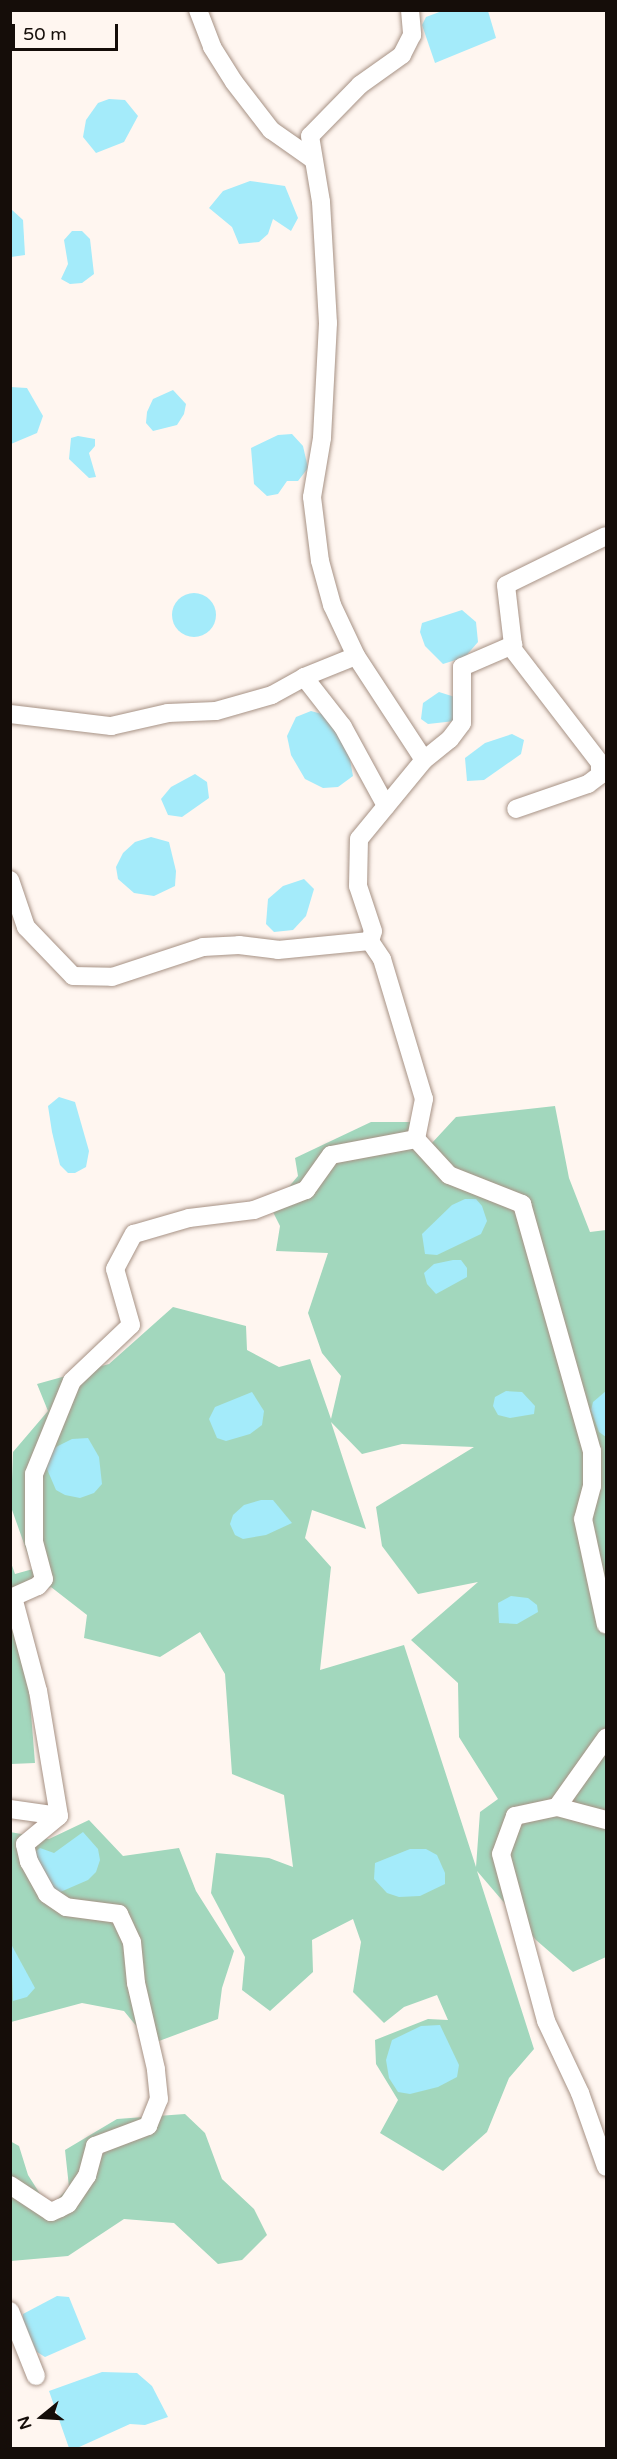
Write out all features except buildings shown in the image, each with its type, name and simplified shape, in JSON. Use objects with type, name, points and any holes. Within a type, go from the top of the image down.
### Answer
[{"type":"street","points":[[198,10],[212,47],[234,82],[271,130],[311,158]]},
{"type":"street","points":[[410,10],[411,35],[402,55],[360,85],[310,136],[311,158],[321,202],[328,323],[322,438],[312,497],[320,561],[332,605],[356,656],[424,760]]},
{"type":"street","points":[[370,941],[373,931],[358,886],[359,839],[424,760],[450,739],[462,723],[462,667],[511,647],[515,639],[506,585],[606,536]]},
{"type":"street","points":[[511,647],[600,763],[600,775],[588,784],[516,809]]},
{"type":"street","points":[[10,714],[122,724],[168,713],[216,711],[272,695],[304,677],[356,656]]},
{"type":"street","points":[[304,677],[343,727],[386,806]]},
{"type":"street","points":[[10,880],[26,927],[73,976],[112,977],[204,947],[239,945],[278,950],[370,941]]},
{"type":"street","points":[[370,941],[382,959],[424,1099],[416,1139]]},
{"type":"street","points":[[416,1139],[449,1175],[522,1204],[592,1451],[592,1486],[583,1519],[606,1625]]},
{"type":"street","points":[[59,1816],[38,1691],[13,1597],[38,1586],[44,1578],[34,1542],[34,1474],[72,1381],[131,1325],[115,1269],[134,1234],[189,1218],[254,1210],[306,1190],[332,1155],[416,1139]]},
{"type":"street","points":[[557,1807],[606,1738]]},
{"type":"street","points":[[606,1820],[557,1807],[515,1816],[501,1854],[546,2021],[580,2093],[606,2167]]},
{"type":"street","points":[[10,1809],[59,1816]]},
{"type":"street","points":[[10,2185],[51,2212],[60,2208],[87,2176],[95,2146],[148,2126],[159,2099],[156,2069],[136,1983],[132,1942],[119,1914],[66,1907],[47,1894],[29,1862],[25,1844],[59,1816]]},
{"type":"street","points":[[10,2312],[36,2376]]},
{"type":"green space","points":[[555,1106],[569,1178],[590,1232],[606,1230],[606,1957],[573,1972],[536,1940],[477,1871],[534,2049],[509,2078],[487,2132],[443,2171],[380,2133],[398,2100],[376,2064],[375,2040],[428,2019],[448,2020],[437,1995],[404,2007],[384,2023],[353,1992],[361,1942],[353,1919],[312,1940],[313,1972],[270,2011],[242,1990],[245,1957],[211,1893],[216,1853],[269,1858],[293,1867],[284,1795],[232,1774],[225,1674],[200,1632],[160,1657],[84,1638],[87,1615],[51,1587],[22,1600],[35,1763],[11,1764],[10,1560],[15,1574],[33,1569],[11,1507],[13,1452],[48,1411],[37,1384],[109,1364],[173,1307],[246,1326],[247,1350],[279,1367],[310,1359],[331,1419],[341,1376],[322,1353],[308,1313],[328,1253],[276,1251],[280,1226],[271,1208],[298,1176],[295,1158],[371,1122],[415,1122],[431,1144],[456,1117]],"holes":[[[331,1422],[362,1454],[402,1444],[474,1447],[376,1507],[382,1546],[418,1594],[478,1582],[411,1640],[458,1683],[459,1737],[498,1799],[480,1812],[476,1867],[404,1645],[320,1670],[331,1567],[305,1538],[312,1510],[366,1529]]]},
{"type":"green space","points":[[89,1820],[123,1856],[179,1848],[196,1891],[234,1951],[222,1988],[218,2019],[151,2044],[124,2011],[82,2003],[11,2022],[10,1832],[49,1839]]},
{"type":"green space","points":[[185,2114],[205,2133],[222,2179],[254,2209],[267,2235],[242,2260],[218,2264],[174,2223],[124,2219],[68,2256],[11,2261],[10,2141],[19,2146],[28,2175],[49,2208],[69,2187],[65,2150],[117,2119]]},
{"type":"water","points":[[442,11],[488,11],[496,38],[435,63],[422,25],[426,17]]},
{"type":"water","points":[[109,99],[125,100],[138,116],[124,142],[96,153],[83,137],[86,120],[98,103]]},
{"type":"water","points":[[250,181],[285,186],[298,218],[291,231],[273,219],[268,234],[259,242],[239,244],[232,227],[209,208],[223,191]]},
{"type":"water","points":[[11,209],[23,220],[25,255],[11,257]]},
{"type":"water","points":[[72,231],[82,231],[90,239],[94,274],[82,283],[70,284],[61,279],[68,264],[64,240]]},
{"type":"water","points":[[10,387],[27,388],[43,416],[37,433],[11,444]]},
{"type":"water","points":[[173,390],[186,404],[184,414],[177,425],[153,431],[146,423],[147,412],[153,399]]},
{"type":"water","points":[[292,434],[303,446],[308,468],[298,481],[287,481],[278,494],[267,496],[254,484],[251,448],[278,435]]},
{"type":"water","points":[[78,436],[95,439],[95,446],[89,453],[96,477],[89,478],[69,459],[71,438]]},
{"type":"water","points":[[194,593],[209,600],[216,615],[209,630],[194,637],[179,630],[172,615],[179,600]]},
{"type":"water","points":[[462,610],[476,622],[478,642],[465,657],[443,664],[425,646],[420,632],[422,623]]},
{"type":"water","points":[[439,692],[458,698],[455,721],[428,724],[421,719],[423,703]]},
{"type":"water","points":[[311,711],[329,716],[349,754],[353,776],[338,787],[323,788],[305,779],[291,755],[287,736],[296,717]]},
{"type":"water","points":[[512,734],[524,740],[521,754],[484,780],[467,781],[465,758],[485,743]]},
{"type":"water","points":[[195,774],[207,782],[209,798],[182,817],[168,815],[161,799],[171,787]]},
{"type":"water","points":[[151,837],[169,842],[176,871],[175,886],[154,896],[134,893],[118,879],[116,867],[123,853],[135,842]]},
{"type":"water","points":[[304,879],[314,889],[306,916],[293,930],[274,932],[266,924],[268,899],[283,886]]},
{"type":"water","points":[[59,1097],[75,1102],[89,1151],[86,1167],[75,1173],[68,1173],[60,1165],[52,1132],[48,1106]]},
{"type":"water","points":[[465,1199],[476,1199],[482,1206],[487,1221],[481,1234],[437,1255],[425,1254],[422,1234],[452,1205]]},
{"type":"water","points":[[461,1260],[467,1268],[467,1277],[436,1294],[427,1284],[424,1273],[434,1264]]},
{"type":"water","points":[[506,1391],[522,1392],[535,1406],[534,1414],[510,1418],[498,1415],[493,1406],[495,1397]]},
{"type":"water","points":[[606,1391],[606,1437],[599,1432],[591,1410],[593,1402]]},
{"type":"water","points":[[252,1392],[264,1411],[262,1425],[250,1434],[226,1441],[217,1438],[209,1419],[215,1407]]},
{"type":"water","points":[[88,1438],[99,1457],[102,1484],[94,1493],[80,1498],[65,1495],[56,1490],[44,1462],[56,1447],[72,1439]]},
{"type":"water","points":[[261,1500],[273,1500],[292,1523],[266,1535],[243,1539],[235,1535],[230,1524],[233,1515],[244,1505]]},
{"type":"water","points":[[511,1596],[528,1598],[537,1605],[538,1612],[517,1624],[499,1623],[498,1603]]},
{"type":"water","points":[[83,1832],[98,1849],[100,1860],[96,1872],[88,1880],[58,1893],[47,1888],[35,1852],[40,1848],[54,1853]]},
{"type":"water","points":[[410,1849],[426,1849],[437,1855],[445,1873],[445,1884],[420,1896],[399,1897],[387,1893],[374,1879],[375,1863]]},
{"type":"water","points":[[11,1944],[35,1988],[27,1997],[13,2001]]},
{"type":"water","points":[[440,2025],[459,2065],[457,2077],[438,2087],[410,2094],[398,2092],[389,2078],[386,2060],[392,2040],[421,2026]]},
{"type":"water","points":[[57,2296],[69,2297],[86,2339],[45,2357],[37,2352],[23,2323],[23,2314]]},
{"type":"water","points":[[102,2372],[137,2373],[152,2386],[168,2417],[145,2425],[130,2424],[77,2448],[69,2448],[49,2391]]}]
